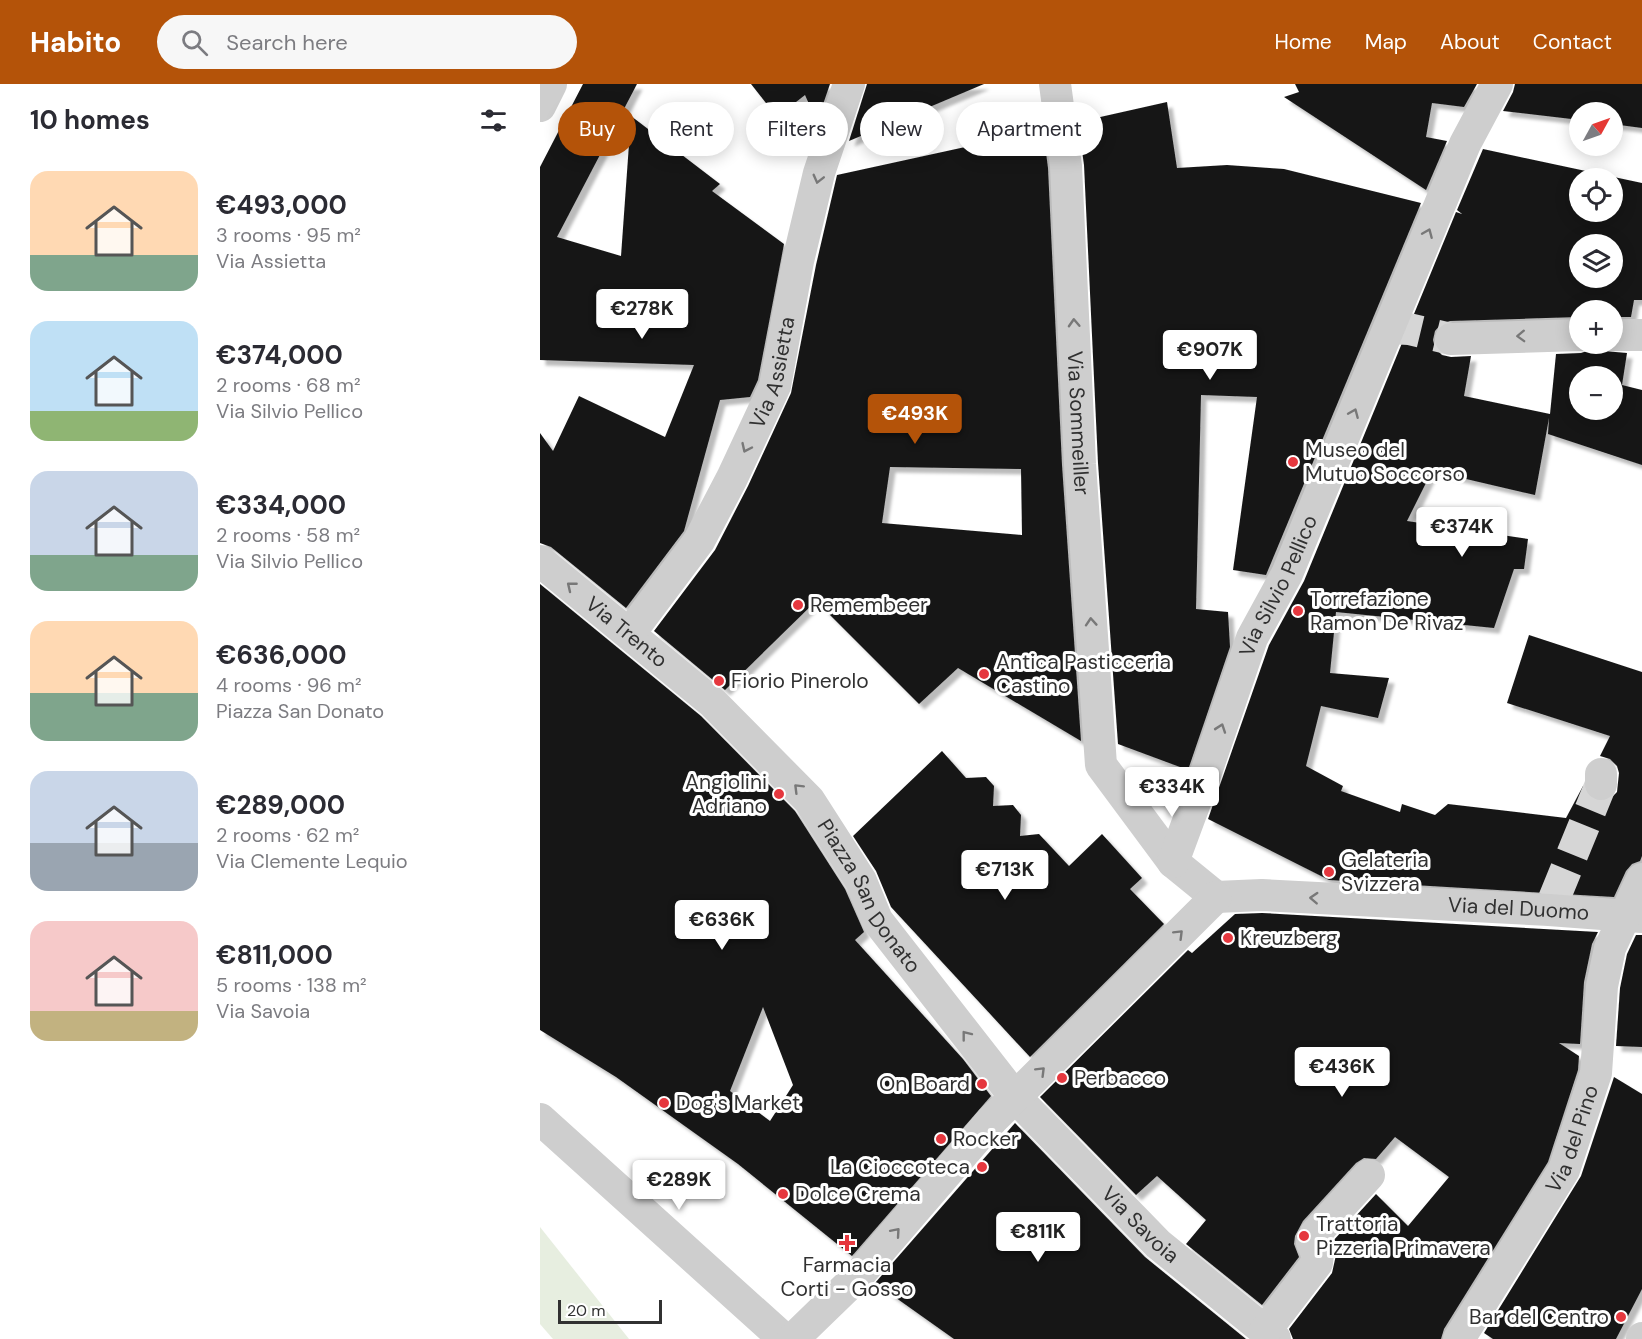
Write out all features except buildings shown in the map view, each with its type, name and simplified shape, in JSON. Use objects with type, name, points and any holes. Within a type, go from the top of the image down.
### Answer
[{"type":"street","points":[[540,106],[551,84]]},
{"type":"street","name":"Via Assietta","points":[[630,633],[699,541],[732,478],[775,386],[798,261],[819,173],[849,84]]},
{"type":"street","name":"Via Sommeiller","points":[[1055,84],[1066,166],[1080,464],[1101,765],[1173,862]]},
{"type":"street","name":"Via Silvio Pellico","points":[[1173,862],[1252,638],[1287,574],[1465,144],[1497,84]]},
{"type":"street","points":[[1451,339],[1569,335]]},
{"type":"street","points":[[1623,335],[1642,335]]},
{"type":"street","name":"Via Trento","points":[[540,561],[713,703]]},
{"type":"street","name":"Piazza San Donato","points":[[713,703],[809,800],[861,881],[877,920],[1015,1097]]},
{"type":"street","points":[[793,1339],[858,1276],[992,1120],[1216,897],[1173,862]]},
{"type":"street","name":"Via del Pino","points":[[1459,1339],[1564,1170],[1596,1073],[1602,986],[1610,948],[1633,917],[1642,879]]},
{"type":"street","name":"Via del Duomo","points":[[1216,897],[1262,895],[1551,904],[1633,917]]},
{"type":"street","name":"Via Savoia","points":[[1015,1097],[1158,1244],[1270,1335]]},
{"type":"street","points":[[540,1119],[784,1339]]},
{"type":"street","points":[[1270,1335],[1317,1263],[1318,1253],[1312,1244],[1316,1233],[1369,1175]]},
{"type":"shaded area","points":[[540,1227],[629,1339],[553,1339],[540,1324]]},
{"type":"tunnel","points":[[1389,328],[1409,329],[1451,339]]},
{"type":"tunnel","points":[[1554,899],[1601,784]]},
{"type":"place","name":"Museo del Mutuo Soccorso","points":[[1293,462]]},
{"type":"place","name":"Remembeer","points":[[798,605]]},
{"type":"place","name":"Torrefazione Ramon De Rivaz","points":[[1298,611]]},
{"type":"place","name":"Antica Pasticceria Castino","points":[[984,674]]},
{"type":"place","name":"Fiorio Pinerolo","points":[[719,681]]},
{"type":"place","name":"Angiolini Adriano","points":[[779,794]]},
{"type":"place","name":"Gelateria Svizzera","points":[[1329,872]]},
{"type":"place","name":"Kreuzberg","points":[[1228,938]]},
{"type":"place","name":"Perbacco","points":[[1062,1078]]},
{"type":"place","name":"On Board","points":[[982,1084]]},
{"type":"place","name":"Dog's Market","points":[[664,1103]]},
{"type":"place","name":"Rocker","points":[[941,1139]]},
{"type":"place","name":"La Cioccoteca","points":[[982,1167]]},
{"type":"place","name":"Dolce Crema","points":[[783,1194]]},
{"type":"place","name":"Trattoria Pizzeria Primavera","points":[[1304,1236]]},
{"type":"place","name":"Farmacia Corti - Gosso","points":[[847,1243]]},
{"type":"place","name":"Bar del Centro","points":[[1621,1317]]}]
